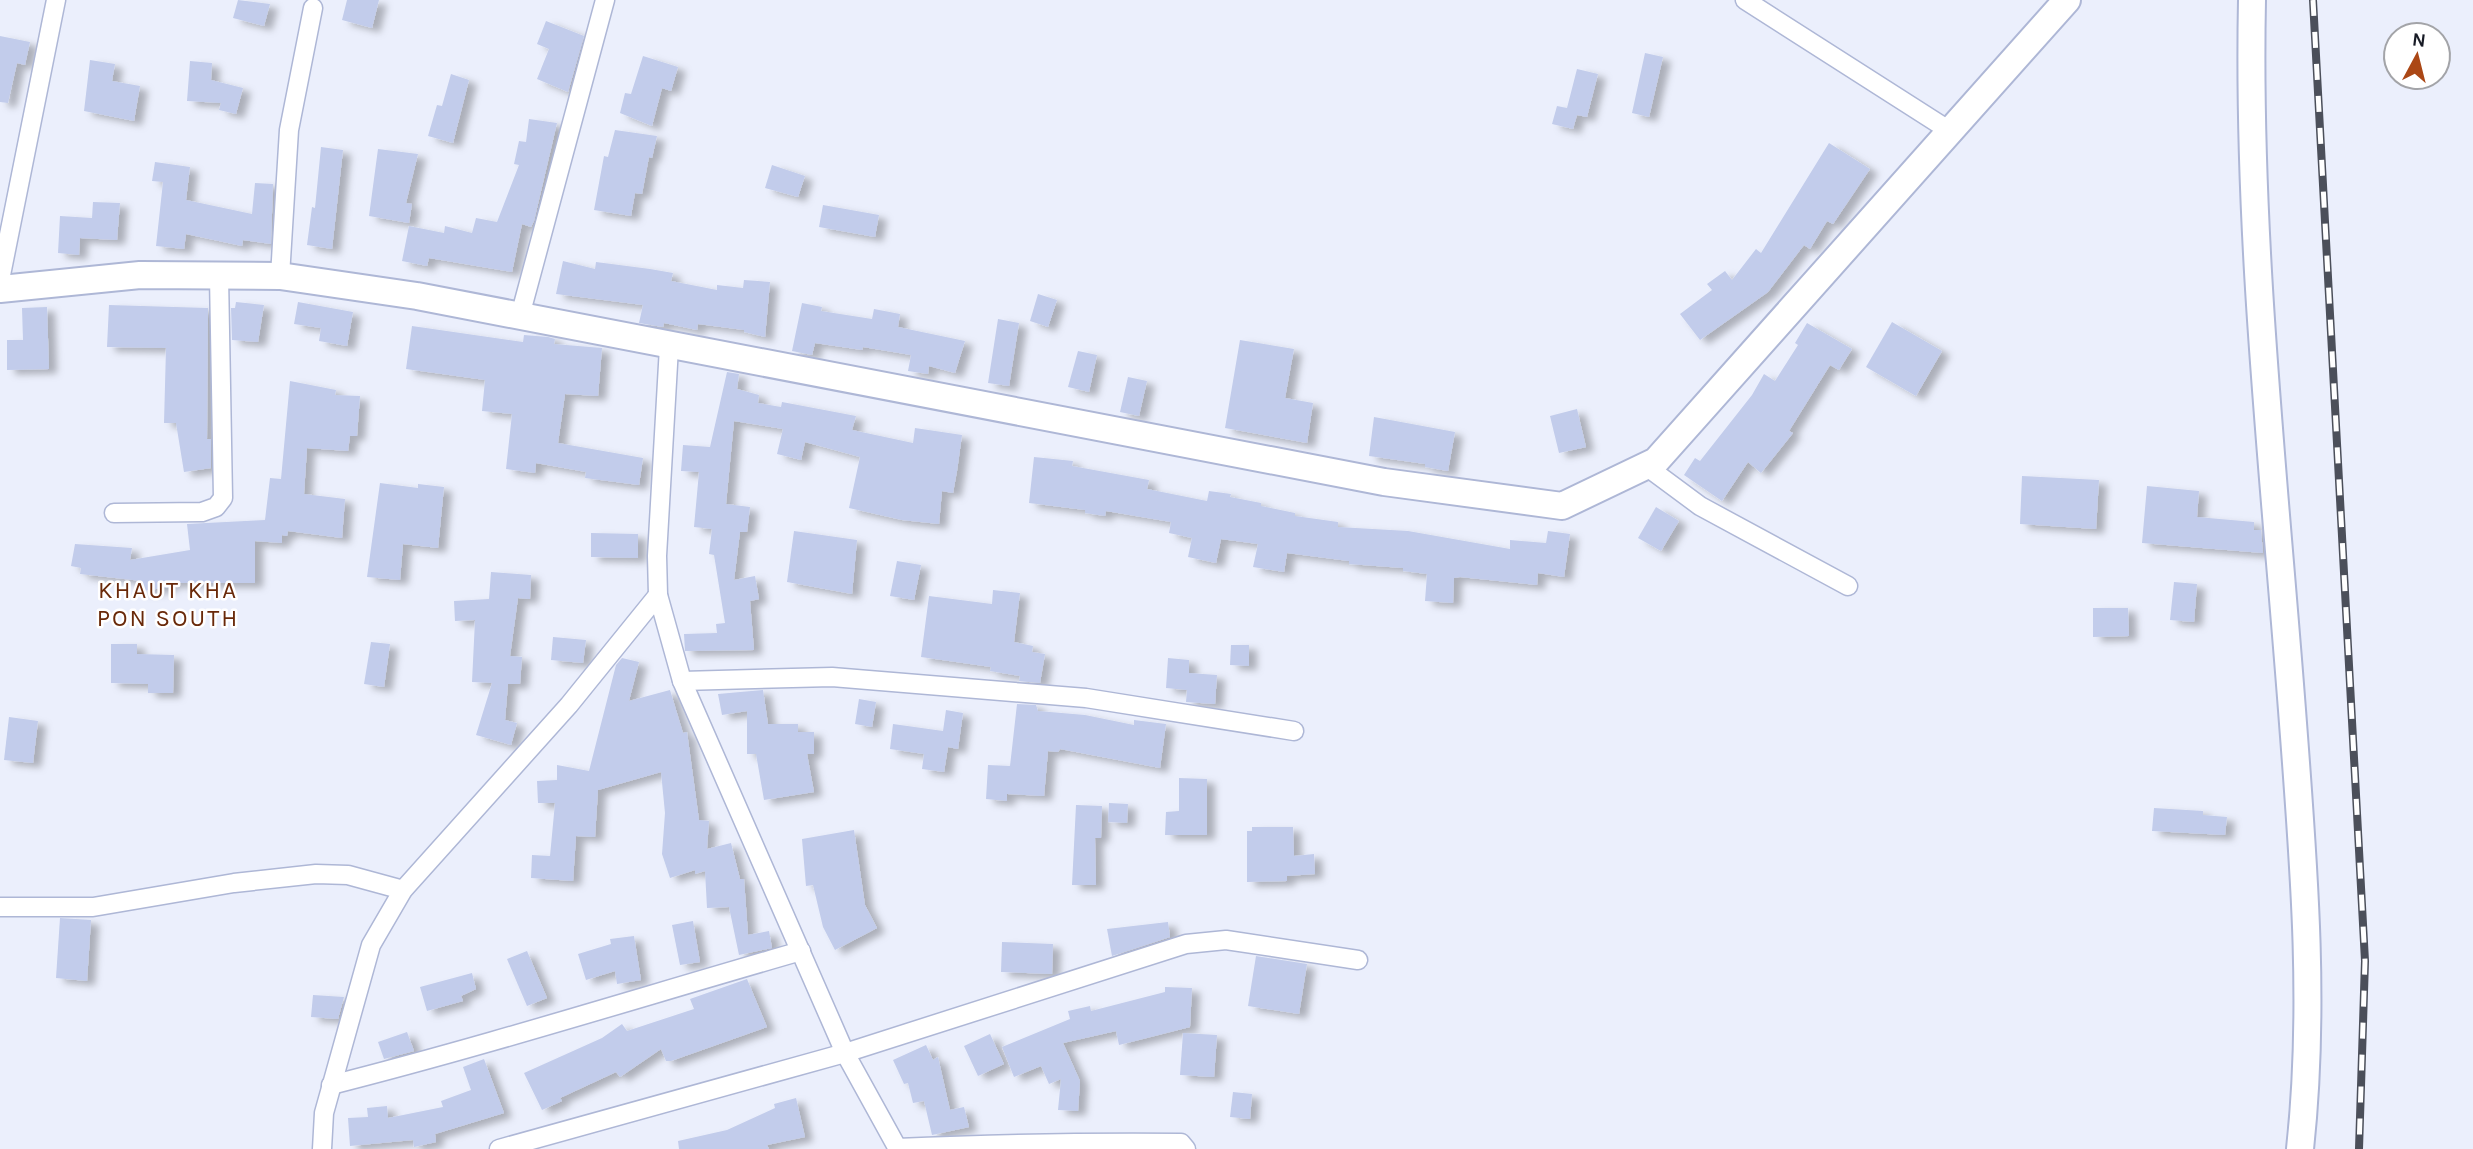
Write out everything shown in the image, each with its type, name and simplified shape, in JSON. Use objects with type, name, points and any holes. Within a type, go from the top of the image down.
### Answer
[{"type":"street","points":[[0,280],[56,0]]},
{"type":"street","points":[[520,316],[605,0]]},
{"type":"street","points":[[1745,0],[1950,131]]},
{"type":"street","points":[[0,289],[139,275],[281,276],[417,296],[669,347],[1384,482],[1562,506],[1656,461],[2067,0]]},
{"type":"street","points":[[2252,0],[2257,242],[2305,877],[2307,1080],[2300,1149]]},
{"type":"street","points":[[281,276],[289,130],[313,8]]},
{"type":"street","points":[[114,513],[202,512],[216,506],[223,498],[219,276]]},
{"type":"street","points":[[669,347],[657,556],[658,595],[682,681],[845,1053],[898,1149],[1009,1143],[1181,1143],[1186,1149]]},
{"type":"street","points":[[1646,466],[1700,506],[1848,586]]},
{"type":"street","points":[[322,1149],[324,1113],[371,945],[403,890],[569,705],[658,595]]},
{"type":"street","points":[[682,681],[845,678],[1086,698],[1294,731]]},
{"type":"street","points":[[0,907],[93,907],[234,883],[316,874],[348,875],[403,890]]},
{"type":"street","points":[[499,1149],[845,1053],[1186,944],[1226,940],[1358,960]]},
{"type":"street","points":[[331,1085],[461,1052],[555,1021],[800,951]]},
{"type":"building","points":[[238,0],[270,4],[264,26],[233,18]]},
{"type":"building","points":[[347,0],[379,0],[372,28],[342,20]]},
{"type":"building","points":[[546,21],[584,36],[568,92],[537,79],[549,49],[537,44]]},
{"type":"building","points":[[0,36],[30,42],[25,65],[17,63],[8,103],[0,102]]},
{"type":"building","points":[[1645,53],[1663,57],[1649,117],[1632,113]]},
{"type":"building","points":[[643,56],[678,67],[671,91],[662,88],[652,126],[620,113],[625,93],[631,94]]},
{"type":"building","points":[[90,60],[115,64],[112,81],[140,86],[134,121],[84,111]]},
{"type":"building","points":[[190,61],[212,63],[211,80],[243,88],[236,114],[219,110],[221,103],[187,101]]},
{"type":"building","points":[[1577,69],[1598,74],[1587,117],[1577,115],[1573,129],[1552,124],[1557,106],[1567,108]]},
{"type":"building","points":[[451,74],[469,80],[453,143],[428,136],[437,105],[442,106]]},
{"type":"building","points":[[529,119],[557,123],[534,221],[531,227],[522,224],[512,272],[429,258],[427,266],[402,261],[409,226],[444,233],[445,226],[472,233],[476,218],[497,222],[519,165],[514,164],[519,141],[526,142]]},
{"type":"building","points":[[615,130],[657,136],[652,158],[649,157],[642,194],[635,193],[631,216],[594,210],[604,156],[608,157]]},
{"type":"building","points":[[1829,143],[1870,169],[1833,224],[1827,221],[1810,249],[1804,245],[1768,292],[1700,340],[1680,314],[1712,290],[1707,284],[1725,271],[1732,280],[1756,249],[1761,253]]},
{"type":"building","points":[[321,147],[343,150],[332,249],[307,245],[312,207],[315,208]]},
{"type":"building","points":[[378,149],[418,154],[406,203],[412,204],[409,223],[369,216]]},
{"type":"building","points":[[155,162],[190,167],[186,200],[252,214],[255,183],[273,184],[271,244],[243,240],[242,246],[186,234],[184,249],[156,246],[163,182],[152,181]]},
{"type":"building","points":[[772,165],[805,176],[798,197],[765,188]]},
{"type":"building","points":[[93,202],[120,203],[117,240],[80,238],[79,255],[58,253],[60,216],[92,218]]},
{"type":"building","points":[[823,205],[879,215],[875,237],[819,227]]},
{"type":"building","points":[[563,261],[595,269],[596,262],[673,273],[671,281],[717,290],[717,285],[743,288],[744,280],[770,282],[765,337],[744,330],[698,324],[697,330],[664,323],[663,327],[639,323],[643,305],[556,294]]},
{"type":"building","points":[[1038,294],[1057,300],[1048,327],[1030,321]]},
{"type":"building","points":[[236,302],[264,305],[258,342],[232,340],[231,308],[235,308]]},
{"type":"building","points":[[298,302],[353,312],[347,346],[319,341],[321,328],[294,324]]},
{"type":"building","points":[[802,303],[822,307],[821,311],[872,319],[874,309],[900,314],[898,327],[965,341],[955,373],[929,366],[928,374],[908,371],[911,355],[863,347],[862,350],[815,343],[812,355],[792,351]]},
{"type":"building","points":[[109,305],[208,308],[207,439],[211,439],[211,468],[184,472],[176,423],[164,423],[166,348],[107,347]]},
{"type":"building","points":[[47,307],[49,369],[7,370],[7,340],[23,340],[22,308]]},
{"type":"building","points":[[998,319],[1019,323],[1009,386],[988,383]]},
{"type":"building","points":[[1892,322],[1942,351],[1916,396],[1866,367]]},
{"type":"building","points":[[1807,323],[1852,349],[1839,370],[1830,365],[1789,431],[1793,433],[1761,473],[1748,462],[1722,501],[1684,475],[1695,458],[1700,461],[1752,395],[1764,374],[1775,381],[1798,345],[1795,343]]},
{"type":"building","points":[[412,326],[523,342],[524,335],[548,337],[555,339],[554,344],[602,348],[598,396],[565,394],[558,443],[643,458],[639,485],[585,478],[586,472],[536,463],[535,473],[506,469],[512,414],[482,411],[485,380],[406,369]]},
{"type":"building","points":[[1240,340],[1294,349],[1285,398],[1313,403],[1307,443],[1225,428]]},
{"type":"building","points":[[1078,351],[1097,355],[1089,392],[1068,387]]},
{"type":"building","points":[[727,372],[739,374],[737,389],[759,395],[758,403],[781,407],[782,402],[856,416],[852,430],[913,443],[915,428],[962,435],[957,471],[953,493],[942,491],[939,524],[902,520],[849,508],[860,457],[805,442],[801,460],[777,454],[783,429],[734,421],[726,504],[750,507],[747,532],[740,532],[734,580],[755,576],[759,599],[750,601],[754,650],[685,651],[684,634],[717,633],[716,624],[725,623],[714,555],[709,554],[712,529],[694,527],[699,472],[681,471],[683,445],[710,447]]},
{"type":"building","points":[[1128,377],[1147,381],[1139,416],[1120,412]]},
{"type":"building","points":[[290,381],[336,390],[335,395],[360,396],[357,436],[350,436],[348,451],[307,448],[304,494],[345,499],[342,538],[288,531],[287,536],[282,535],[282,543],[255,541],[255,583],[169,583],[169,587],[143,591],[142,581],[80,574],[81,568],[71,566],[75,544],[132,548],[130,560],[190,550],[187,524],[265,520],[270,478],[281,479]]},
{"type":"building","points":[[1577,409],[1586,447],[1559,453],[1550,416]]},
{"type":"building","points":[[1374,417],[1455,432],[1448,471],[1425,467],[1425,464],[1369,456]]},
{"type":"building","points":[[1034,457],[1073,461],[1072,466],[1149,480],[1147,489],[1207,501],[1209,491],[1231,494],[1230,497],[1261,503],[1261,506],[1295,513],[1295,516],[1338,522],[1338,527],[1408,531],[1510,549],[1510,540],[1546,543],[1548,531],[1570,534],[1564,577],[1538,573],[1537,585],[1454,578],[1453,603],[1425,601],[1427,574],[1403,571],[1403,568],[1349,564],[1349,561],[1287,553],[1284,572],[1253,567],[1258,544],[1221,539],[1216,563],[1188,557],[1192,538],[1169,533],[1171,522],[1106,511],[1105,516],[1085,513],[1085,510],[1029,503]]},
{"type":"building","points":[[2022,476],[2099,480],[2096,529],[2020,524]]},
{"type":"building","points":[[380,483],[418,488],[418,484],[444,487],[438,548],[403,544],[400,580],[367,577]]},
{"type":"building","points":[[2147,486],[2199,491],[2197,517],[2254,522],[2254,530],[2261,530],[2263,553],[2142,543]]},
{"type":"building","points":[[1656,507],[1679,521],[1661,551],[1638,538]]},
{"type":"building","points":[[794,531],[857,540],[852,594],[787,582]]},
{"type":"building","points":[[591,533],[638,534],[638,558],[591,557]]},
{"type":"building","points":[[897,561],[921,565],[914,600],[890,596]]},
{"type":"building","points":[[491,572],[531,575],[530,599],[518,598],[510,656],[522,657],[520,684],[508,684],[505,720],[517,723],[511,745],[476,735],[492,683],[472,682],[475,620],[455,621],[454,601],[489,599]]},
{"type":"building","points":[[2174,582],[2197,584],[2194,622],[2170,620]]},
{"type":"building","points":[[993,590],[1020,593],[1014,642],[1033,646],[1032,652],[1045,654],[1040,683],[1019,681],[1020,676],[990,671],[991,667],[921,657],[929,596],[992,604]]},
{"type":"building","points":[[2093,608],[2128,608],[2129,636],[2093,637]]},
{"type":"building","points":[[553,637],[586,640],[583,663],[551,660]]},
{"type":"building","points":[[371,642],[390,644],[384,687],[364,684]]},
{"type":"building","points":[[111,644],[137,644],[137,654],[174,655],[173,693],[148,693],[148,684],[111,683]]},
{"type":"building","points":[[1231,645],[1249,645],[1249,666],[1230,665]]},
{"type":"building","points":[[622,658],[639,662],[629,701],[670,690],[683,733],[687,732],[699,820],[709,821],[707,849],[731,843],[740,879],[744,879],[748,935],[769,931],[772,948],[739,955],[729,907],[707,908],[705,871],[695,874],[695,870],[670,878],[662,854],[665,813],[661,772],[598,790],[595,837],[576,836],[573,881],[531,878],[532,855],[550,856],[555,803],[538,803],[537,781],[557,780],[557,765],[589,771],[616,665]]},
{"type":"building","points":[[1168,658],[1189,660],[1189,673],[1217,675],[1215,704],[1186,702],[1187,690],[1166,688]]},
{"type":"building","points":[[763,690],[768,724],[798,724],[798,732],[814,732],[814,754],[807,754],[814,792],[764,800],[756,754],[747,754],[747,711],[722,715],[718,694]]},
{"type":"building","points":[[859,699],[876,702],[872,727],[855,724]]},
{"type":"building","points":[[1017,704],[1036,705],[1038,711],[1085,715],[1134,725],[1134,720],[1166,724],[1160,768],[1060,749],[1058,752],[1048,751],[1044,796],[1007,794],[1007,801],[986,799],[988,765],[1010,766]]},
{"type":"building","points":[[946,710],[963,713],[958,749],[948,747],[944,772],[922,769],[924,754],[890,749],[893,724],[943,731]]},
{"type":"building","points":[[9,717],[38,721],[33,763],[4,760]]},
{"type":"building","points":[[1179,778],[1207,779],[1207,835],[1165,835],[1166,812],[1179,811]]},
{"type":"building","points":[[1109,803],[1128,804],[1127,823],[1108,822]]},
{"type":"building","points":[[1076,805],[1102,806],[1101,838],[1095,838],[1096,885],[1072,885]]},
{"type":"building","points":[[2154,808],[2203,811],[2203,815],[2227,817],[2225,835],[2152,831]]},
{"type":"building","points":[[1252,827],[1293,827],[1294,856],[1314,854],[1315,874],[1287,876],[1287,881],[1247,882],[1247,831],[1252,831]]},
{"type":"building","points":[[854,830],[865,905],[877,928],[835,950],[823,927],[813,885],[806,886],[802,839]]},
{"type":"building","points":[[60,918],[91,920],[87,981],[56,978]]},
{"type":"building","points":[[693,921],[700,962],[680,965],[672,925]]},
{"type":"building","points":[[1168,922],[1170,937],[1112,956],[1107,929]]},
{"type":"building","points":[[634,936],[641,980],[617,984],[615,971],[586,980],[578,954],[611,944],[610,939]]},
{"type":"building","points":[[1002,942],[1053,944],[1052,974],[1001,972]]},
{"type":"building","points":[[527,951],[547,998],[527,1006],[507,959]]},
{"type":"building","points":[[1256,956],[1307,964],[1299,1014],[1248,1006]]},
{"type":"building","points":[[472,973],[476,989],[461,996],[463,1001],[427,1011],[420,987]]},
{"type":"building","points":[[747,979],[767,1027],[671,1061],[666,1061],[661,1049],[620,1077],[616,1072],[560,1098],[562,1101],[542,1110],[524,1073],[602,1038],[622,1024],[627,1031],[694,1009],[690,999]]},
{"type":"building","points":[[1165,987],[1192,988],[1190,1027],[1119,1045],[1116,1031],[1063,1043],[1080,1081],[1078,1111],[1058,1110],[1061,1079],[1049,1084],[1041,1066],[1014,1077],[1002,1047],[1070,1019],[1068,1011],[1090,1006],[1091,1011],[1165,992]]},
{"type":"building","points":[[313,995],[344,997],[338,1019],[311,1017]]},
{"type":"building","points":[[407,1032],[414,1051],[384,1059],[378,1042]]},
{"type":"building","points":[[1183,1033],[1217,1035],[1214,1077],[1180,1075]]},
{"type":"building","points":[[990,1034],[1004,1064],[978,1076],[964,1046]]},
{"type":"building","points":[[926,1045],[933,1060],[938,1057],[950,1110],[964,1107],[969,1127],[932,1135],[924,1101],[913,1103],[908,1083],[904,1084],[893,1060]]},
{"type":"building","points":[[484,1059],[504,1113],[435,1134],[436,1142],[414,1147],[413,1140],[350,1146],[348,1118],[368,1117],[367,1108],[387,1106],[388,1118],[443,1107],[441,1101],[471,1090],[463,1067]]},
{"type":"building","points":[[1233,1092],[1252,1094],[1250,1119],[1230,1117]]},
{"type":"building","points":[[796,1098],[805,1137],[767,1145],[769,1149],[679,1149],[678,1141],[727,1130],[775,1108],[774,1104]]},
{"type":"railway","points":[[2313,0],[2365,961],[2359,1149]]},
{"type":"district","name":"KHAUT KHA PON SOUTH","points":[[168,604]]}]
